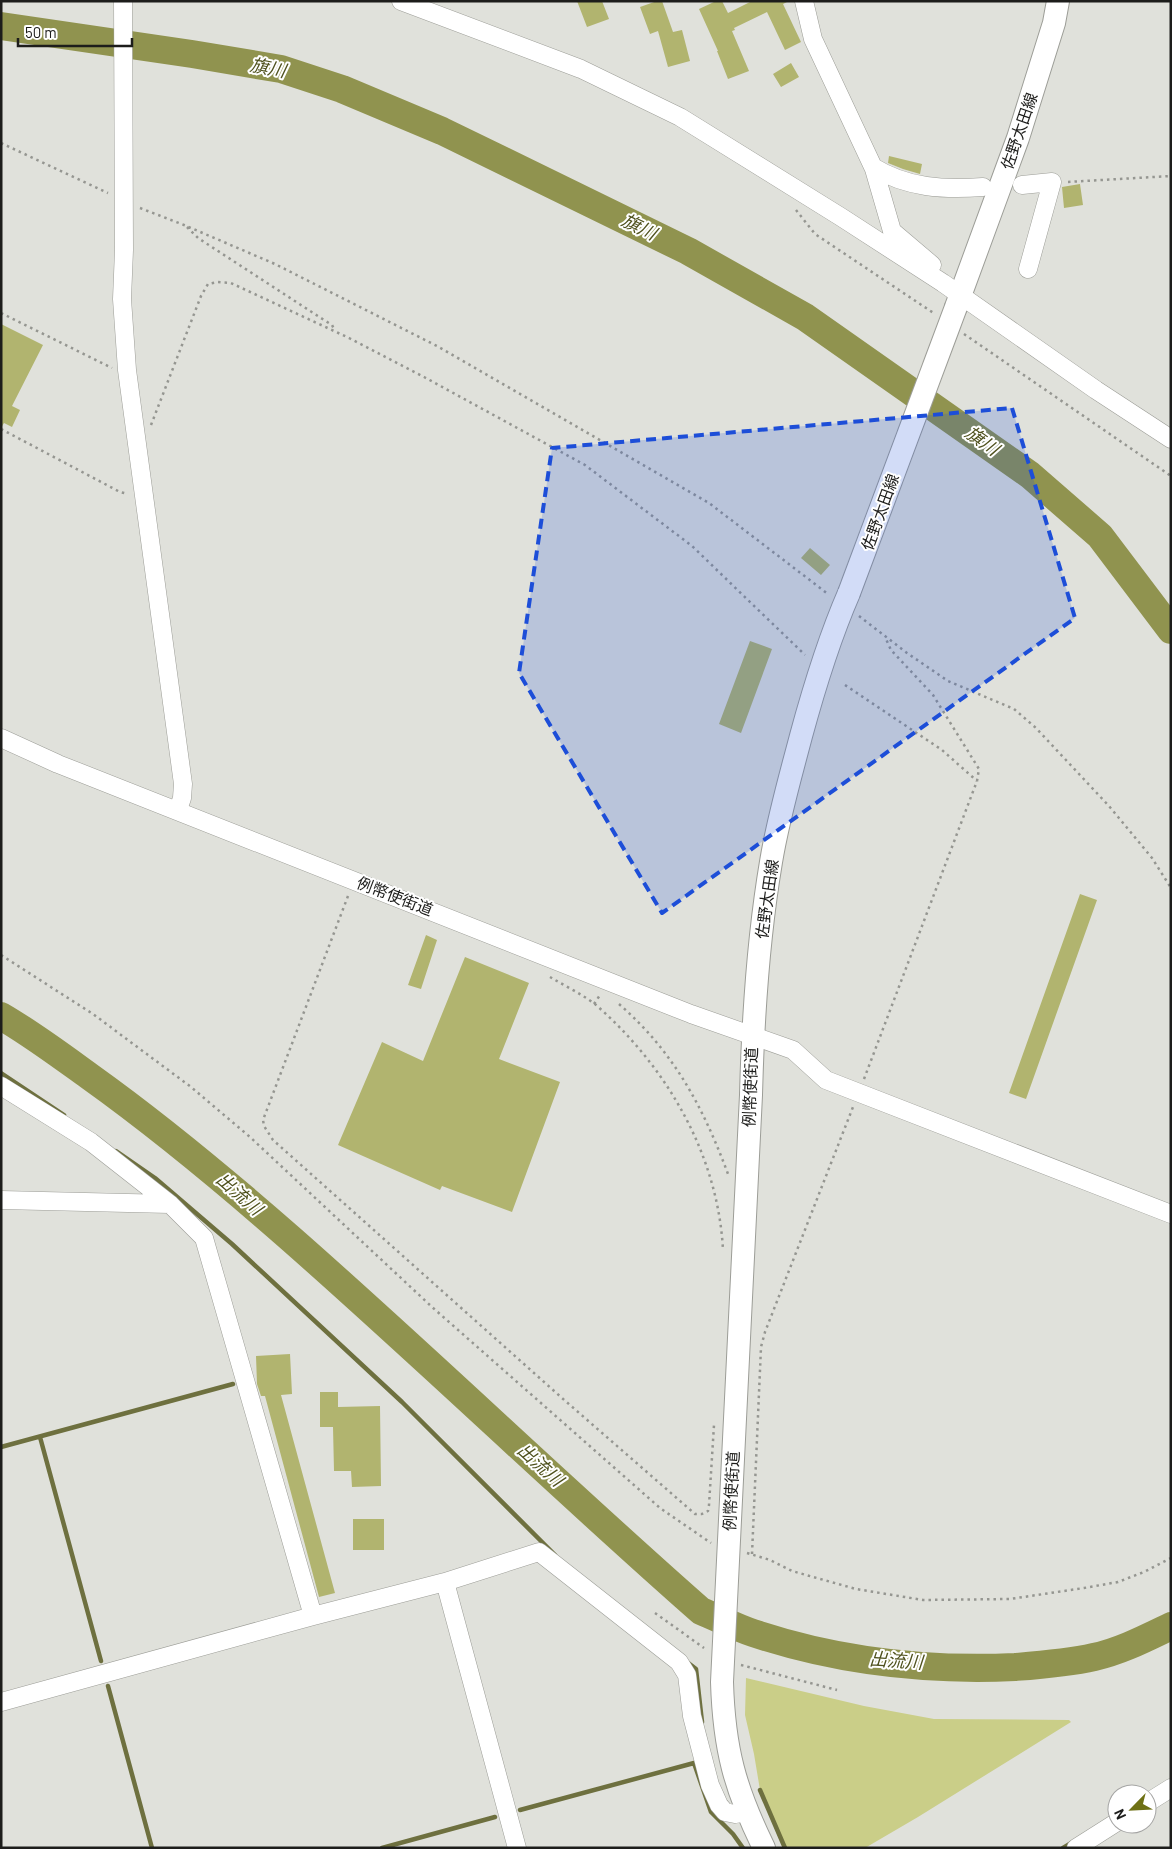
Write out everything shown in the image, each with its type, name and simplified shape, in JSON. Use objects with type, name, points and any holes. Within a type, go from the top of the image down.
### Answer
[{"type":"main road","name":"佐野太田線","points":[[752,1034],[766,896],[780,816],[808,711],[953,295],[1018,138],[1054,23],[1058,1]]},
{"type":"main road","name":"例幣使街道","points":[[752,1034],[751,1095],[723,1650],[722,1706],[728,1752],[747,1812],[764,1848]]},
{"type":"street","points":[[122,1],[122,299],[127,370],[183,784],[182,798],[178,810]]},
{"type":"street","points":[[401,1],[581,69],[680,117],[841,217],[953,295],[1171,439]]},
{"type":"street","points":[[804,1],[813,39],[873,167],[892,231],[933,265],[953,295]]},
{"type":"street","points":[[873,167],[887,176],[921,186],[942,189],[982,187]]},
{"type":"street","points":[[1022,184],[1052,182],[1028,269]]},
{"type":"street","name":"例幣使街道","points":[[1,738],[58,764],[691,1014],[752,1034]]},
{"type":"street","points":[[752,1034],[793,1050],[826,1080],[858,1094],[1171,1214]]},
{"type":"street","points":[[1,1086],[91,1142],[170,1204],[204,1238],[313,1616]]},
{"type":"street","points":[[1,1200],[170,1204]]},
{"type":"street","points":[[1,1702],[313,1616],[445,1582],[539,1552],[679,1662],[687,1675],[692,1716],[710,1785],[719,1805],[725,1812],[735,1814],[747,1812]]},
{"type":"street","points":[[445,1582],[517,1848]]},
{"type":"street","points":[[1157,1797],[1171,1788]]},
{"type":"street","points":[[1076,1848],[1107,1828]]},
{"type":"path","points":[[1,144],[123,200],[184,224],[275,264],[437,346],[710,503],[847,599],[885,637],[948,681],[1008,706],[1022,715],[1110,806],[1152,858],[1171,888]]},
{"type":"path","points":[[1052,182],[1171,176]]},
{"type":"path","points":[[184,224],[198,238],[332,325],[335,332]]},
{"type":"path","points":[[136,440],[144,435],[150,427],[201,296],[208,284],[218,282],[231,283],[424,377],[585,465],[692,546],[807,656]]},
{"type":"path","points":[[1,313],[105,365],[127,370]]},
{"type":"path","points":[[1,429],[120,492],[144,496]]},
{"type":"path","points":[[752,1554],[761,1347],[765,1332],[977,781],[979,769],[933,695],[891,650],[885,637]]},
{"type":"path","points":[[845,685],[942,750],[977,781]]},
{"type":"path","points":[[356,899],[348,896],[344,906],[263,1120],[267,1132],[273,1140],[473,1319],[695,1514],[702,1514],[708,1511],[715,1416]]},
{"type":"path","points":[[1,955],[94,1014],[191,1087],[250,1137],[432,1306],[660,1508],[728,1553],[752,1554],[770,1560],[792,1571],[856,1589],[923,1600],[1010,1599],[1084,1588],[1118,1582],[1144,1572],[1171,1558]]},
{"type":"path","points":[[543,973],[594,1004],[636,1044],[676,1098],[699,1146],[713,1183],[720,1212],[723,1252]]},
{"type":"path","points":[[616,1001],[659,1044],[680,1071],[697,1102],[730,1180]]},
{"type":"highlighted area","points":[[1012,408],[1075,618],[662,913],[519,673],[552,448]]},
{"type":"green space","points":[[746,1678],[864,1706],[934,1719],[1069,1720],[1071,1722],[865,1848],[785,1848],[760,1790],[745,1715]]},
{"type":"building","points":[[577,1],[602,1],[609,19],[587,27]]},
{"type":"building","points":[[662,1],[673,32],[682,30],[690,61],[668,67],[658,31],[650,34],[640,7]]},
{"type":"building","points":[[716,1],[722,1],[728,13],[752,1],[789,1],[783,4],[801,42],[785,50],[767,12],[734,28],[735,30],[732,31],[749,71],[728,79],[699,9]]},
{"type":"building","points":[[791,63],[799,77],[781,87],[773,74]]},
{"type":"building","points":[[889,156],[922,164],[920,174],[888,163]]},
{"type":"building","points":[[1080,184],[1083,205],[1064,208],[1062,187]]},
{"type":"building","points":[[1,324],[43,345],[12,406],[20,410],[12,427],[4,423],[1,428]]},
{"type":"building","points":[[810,548],[830,565],[821,575],[801,558]]},
{"type":"building","points":[[750,641],[772,649],[741,733],[719,724]]},
{"type":"building","points":[[1080,894],[1097,900],[1026,1099],[1009,1093]]},
{"type":"building","points":[[426,935],[437,940],[421,989],[408,985]]},
{"type":"building","points":[[465,957],[529,983],[499,1059],[560,1082],[512,1212],[442,1186],[440,1190],[338,1145],[382,1042],[423,1061]]},
{"type":"building","points":[[290,1354],[292,1394],[281,1395],[335,1593],[319,1597],[265,1396],[261,1396],[257,1384],[256,1356]]},
{"type":"building","points":[[320,1392],[338,1392],[338,1407],[380,1406],[381,1486],[352,1487],[351,1471],[334,1471],[333,1427],[320,1427]]},
{"type":"building","points":[[353,1519],[384,1519],[384,1550],[353,1550]]},
{"type":"waterway","name":"旗川","points":[[1,26],[281,69],[342,89],[442,131],[688,251],[805,317],[1030,475],[1100,536],[1171,630]]},
{"type":"waterway","name":"出流川","points":[[1,1016],[46,1045],[115,1095],[241,1196],[342,1284],[701,1611],[753,1633],[817,1651],[882,1662],[949,1667],[1015,1667],[1054,1664],[1084,1659],[1124,1648],[1171,1626]]},
{"type":"waterway","points":[[1,1073],[64,1115]]},
{"type":"waterway","points":[[116,1151],[155,1178],[232,1244],[402,1402],[555,1555]]},
{"type":"waterway","points":[[1,1447],[233,1384]]},
{"type":"waterway","points":[[40,1437],[101,1661]]},
{"type":"waterway","points":[[687,1662],[696,1669],[702,1722]]},
{"type":"waterway","points":[[108,1686],[152,1848]]},
{"type":"waterway","points":[[520,1810],[694,1763],[711,1812],[733,1834],[743,1848]]},
{"type":"waterway","points":[[760,1790],[785,1848]]},
{"type":"waterway","points":[[382,1848],[495,1817]]},
{"type":"waterway","points":[[1063,1848],[1073,1842]]}]
